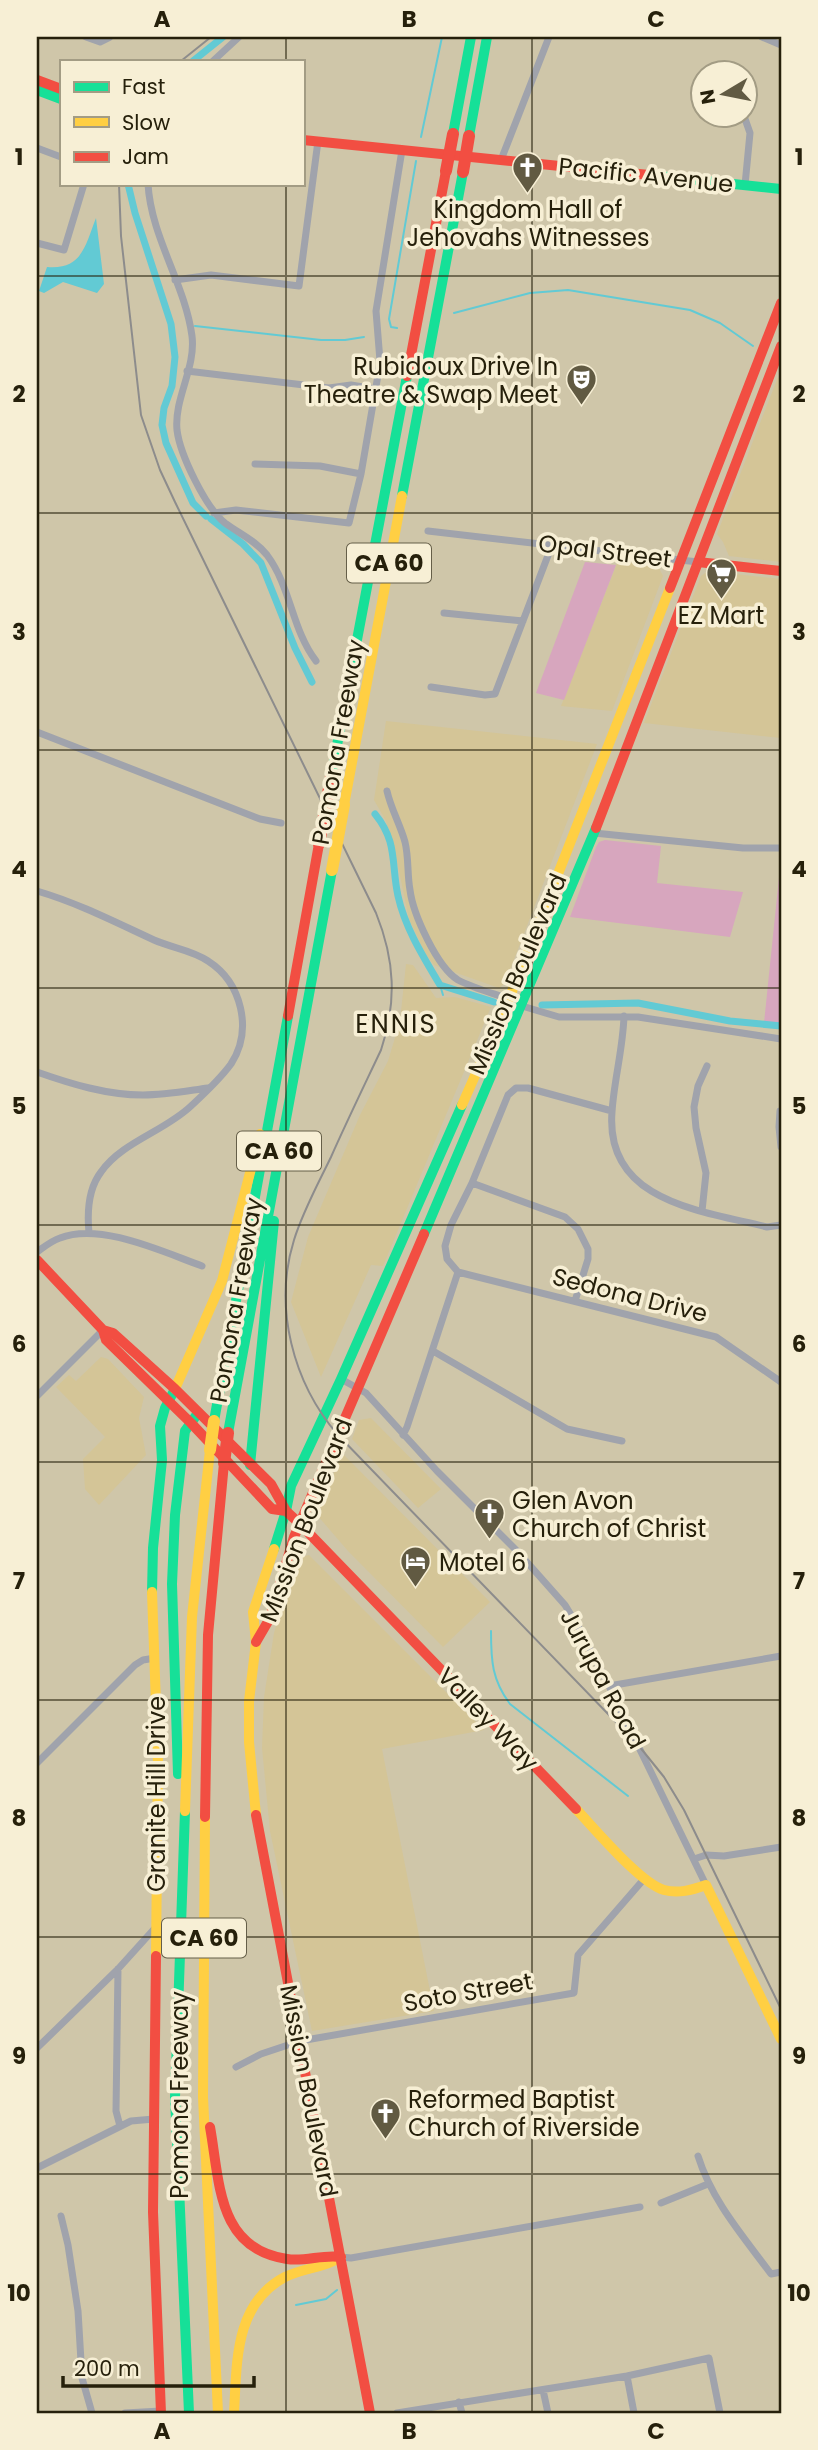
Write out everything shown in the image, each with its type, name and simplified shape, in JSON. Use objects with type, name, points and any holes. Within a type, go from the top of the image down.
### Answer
[{"type":"main road","name":"Pomona Freeway","points":[[189,2413],[175,2097],[192,1617],[210,1450],[331,777],[471,37]]},
{"type":"main road","name":"Pomona Freeway","points":[[218,2413],[203,2097],[208,1634],[217,1520],[228,1433],[284,1124],[487,37]]},
{"type":"main road","points":[[37,80],[60,89]]},
{"type":"main road","points":[[37,90],[60,99]]},
{"type":"main road","name":"Pacific Avenue","points":[[304,140],[781,189]]},
{"type":"main road","name":"Mission Boulevard","points":[[370,2413],[251,1784],[249,1701],[256,1642],[253,1612],[286,1511],[291,1486],[509,999],[781,303]]},
{"type":"main road","name":"Mission Boulevard","points":[[256,1642],[270,1618],[300,1524],[594,833],[781,346]]},
{"type":"main road","name":"Opal Street","points":[[698,562],[781,571]]},
{"type":"main road","points":[[509,999],[522,1006]]},
{"type":"main road","name":"Granite Hill Drive","points":[[161,2412],[153,2212],[158,1762],[152,1590],[153,1548],[162,1460],[160,1426],[222,1282],[255,1147],[269,1115]]},
{"type":"main road","points":[[250,1465],[262,1323],[284,1124]]},
{"type":"main road","name":"Valley Way","points":[[37,1259],[103,1330],[113,1333],[195,1418],[250,1465],[279,1495],[286,1511],[643,1879],[657,1889],[672,1893],[706,1885]]},
{"type":"main road","points":[[182,1847],[172,1573],[183,1440],[185,1431],[195,1418]]},
{"type":"main road","name":"Valley Way","points":[[195,1418],[272,1509],[286,1511]]},
{"type":"main road","name":"Jurupa Road","points":[[706,1885],[781,2039]]},
{"type":"main road","points":[[203,2097],[216,2154],[222,2201],[231,2225],[240,2238],[258,2250],[279,2257],[293,2259],[328,2254],[341,2258]]},
{"type":"main road","points":[[234,2413],[239,2338],[248,2312],[270,2285],[296,2272],[330,2265],[341,2258]]},
{"type":"street","points":[[86,37],[100,42],[110,37]]},
{"type":"street","points":[[214,60],[239,37]]},
{"type":"street","points":[[501,160],[549,37]]},
{"type":"street","points":[[762,37],[781,45]]},
{"type":"street","points":[[745,185],[749,130]]},
{"type":"street","points":[[176,280],[211,275],[299,286],[318,141]]},
{"type":"street","points":[[37,148],[60,157]]},
{"type":"street","points":[[214,513],[236,510],[349,523],[361,474],[380,361],[376,311],[402,150]]},
{"type":"street","points":[[37,243],[64,250],[83,186]]},
{"type":"street","points":[[148,186],[152,207],[192,337],[177,416],[180,445],[214,513],[249,538],[267,555],[285,589],[306,648],[316,661]]},
{"type":"street","points":[[187,371],[329,388],[351,385],[375,389]]},
{"type":"street","points":[[256,464],[320,466],[361,474]]},
{"type":"street","name":"Opal Street","points":[[428,531],[698,562]]},
{"type":"street","points":[[431,687],[495,694],[552,545]]},
{"type":"street","points":[[444,613],[523,621]]},
{"type":"street","points":[[37,733],[260,819],[281,823]]},
{"type":"street","points":[[387,791],[405,843],[414,908],[442,962],[458,979],[509,999]]},
{"type":"street","points":[[594,833],[743,848],[781,848]]},
{"type":"street","points":[[37,891],[91,910],[161,943],[206,959],[227,978],[243,1015],[241,1035],[233,1059],[208,1088],[173,1121],[103,1168],[90,1196],[89,1233]]},
{"type":"street","points":[[522,1006],[559,1017],[624,1016],[781,1039]]},
{"type":"street","points":[[624,1016],[623,1045],[611,1128],[616,1150],[625,1168],[638,1183],[656,1195],[702,1211],[767,1227],[781,1225]]},
{"type":"street","points":[[702,1211],[706,1173],[694,1107],[698,1086],[708,1066]]},
{"type":"street","points":[[37,1072],[92,1088],[132,1095],[208,1088]]},
{"type":"street","points":[[402,1435],[407,1427],[458,1272],[447,1259],[445,1246],[451,1225],[472,1183],[508,1095],[516,1088],[528,1088],[612,1111]]},
{"type":"street","points":[[780,1111],[781,1147]]},
{"type":"street","points":[[472,1183],[565,1217],[578,1229],[588,1249],[588,1259],[576,1301]]},
{"type":"street","points":[[37,1252],[58,1238],[89,1233],[145,1246],[202,1266]]},
{"type":"street","name":"Sedona Drive","points":[[458,1272],[716,1337],[781,1382]]},
{"type":"street","points":[[37,1396],[103,1330]]},
{"type":"street","points":[[433,1351],[567,1429],[622,1441]]},
{"type":"street","name":"Jurupa Road","points":[[341,1379],[358,1388],[519,1552],[554,1592],[579,1628],[706,1885]]},
{"type":"street","points":[[609,1686],[781,1656]]},
{"type":"street","points":[[37,1763],[135,1665],[155,1658]]},
{"type":"street","points":[[694,1859],[706,1855],[724,1856],[781,1847]]},
{"type":"street","name":"Soto Street","points":[[236,2067],[261,2054],[300,2041],[574,1993],[578,1955],[643,1879]]},
{"type":"street","points":[[37,2048],[118,1969],[155,1928]]},
{"type":"street","points":[[118,1969],[116,2111],[120,2126]]},
{"type":"street","points":[[37,2168],[131,2121],[153,2119]]},
{"type":"street","points":[[698,2156],[708,2184],[722,2207],[771,2274],[781,2272]]},
{"type":"street","points":[[661,2203],[708,2184]]},
{"type":"street","points":[[341,2258],[640,2207]]},
{"type":"street","points":[[61,2216],[78,2311],[82,2378],[92,2413]]},
{"type":"street","points":[[397,2413],[627,2376],[709,2358],[720,2413]]},
{"type":"street","points":[[627,2376],[634,2413]]},
{"type":"street","points":[[544,2390],[548,2413]]},
{"type":"street","points":[[460,2402],[462,2413]]},
{"type":"street","points":[[125,2413],[161,2412]]},
{"type":"shaded area","points":[[778,377],[781,379],[781,562],[729,556],[717,534]]},
{"type":"shaded area","points":[[618,561],[658,566],[663,576],[612,711],[561,706]]},
{"type":"shaded area","points":[[585,562],[616,565],[564,700],[536,693]]},
{"type":"shaded area","points":[[708,571],[781,579],[781,738],[644,723],[701,576]]},
{"type":"shaded area","points":[[386,721],[597,744],[505,983],[499,988],[434,965],[425,953],[409,919],[386,821],[374,800]]},
{"type":"shaded area","points":[[605,840],[661,846],[657,883],[743,892],[730,937],[570,917],[596,847],[599,842]]},
{"type":"shaded area","points":[[781,858],[781,1025],[764,1023]]},
{"type":"shaded area","points":[[406,964],[413,965],[436,998],[455,997],[491,1007],[383,1266],[371,1265],[321,1377],[291,1302],[308,1237],[360,1115],[388,1061],[400,1021]]},
{"type":"shaded area","points":[[101,1357],[108,1359],[144,1397],[139,1418],[146,1455],[99,1505],[85,1489],[83,1459],[105,1437],[56,1387],[69,1375],[76,1381]]},
{"type":"shaded area","points":[[371,1418],[441,1489],[418,1508],[352,1439],[359,1420]]},
{"type":"shaded area","points":[[342,1453],[490,1602],[443,1647],[348,1551],[317,1515]]},
{"type":"shaded area","points":[[309,1555],[484,1730],[382,1749],[434,2011],[312,2031],[270,1831],[262,1748],[264,1697],[274,1633],[296,1558]]},
{"type":"water","points":[[96,218],[104,284],[97,293],[63,282],[44,293],[39,291],[47,267],[68,265],[80,254]]},
{"type":"waterway","points":[[194,60],[223,37]]},
{"type":"waterway","points":[[421,137],[442,37]]},
{"type":"waterway","points":[[397,328],[391,327],[389,319],[416,161]]},
{"type":"waterway","points":[[128,186],[171,324],[175,357],[172,386],[164,408],[162,425],[166,443],[193,503],[206,516]]},
{"type":"waterway","points":[[454,313],[530,293],[568,290],[690,310],[720,323],[753,346]]},
{"type":"waterway","points":[[195,326],[321,340],[364,337]]},
{"type":"waterway","points":[[211,519],[243,544],[261,563],[295,648],[312,682]]},
{"type":"waterway","points":[[375,814],[391,844],[398,896],[405,920],[440,985],[494,1002]]},
{"type":"waterway","points":[[440,985],[443,995]]},
{"type":"waterway","points":[[542,1005],[638,1003],[730,1021],[781,1026]]},
{"type":"waterway","points":[[491,1631],[494,1670],[499,1687],[510,1704],[628,1796]]},
{"type":"waterway","points":[[296,2305],[326,2299],[337,2290]]},
{"type":"railway","points":[[182,60],[211,37]]},
{"type":"railway","points":[[119,186],[121,236],[141,415],[160,470],[376,913],[390,964],[390,1015],[381,1050],[306,1208],[288,1265],[287,1317],[299,1368],[309,1392],[338,1435],[639,1746],[664,1777],[684,1810],[781,2009]]},
{"type":"traffic: fast","points":[[453,134],[471,37]]},
{"type":"traffic: fast","points":[[469,136],[487,37]]},
{"type":"traffic: fast","points":[[37,90],[60,99]]},
{"type":"traffic: fast","points":[[402,496],[463,172]]},
{"type":"traffic: fast","points":[[649,175],[781,189]]},
{"type":"traffic: fast","points":[[331,777],[407,376]]},
{"type":"traffic: fast","points":[[424,1234],[596,828]]},
{"type":"traffic: fast","points":[[228,1433],[332,870]]},
{"type":"traffic: fast","points":[[214,1421],[288,1016]]},
{"type":"traffic: fast","points":[[274,1549],[291,1486],[462,1105]]},
{"type":"traffic: fast","points":[[250,1465],[274,1221]]},
{"type":"traffic: fast","points":[[152,1592],[153,1548],[162,1460],[160,1426],[165,1408],[175,1389]]},
{"type":"traffic: fast","points":[[178,1774],[172,1584],[175,1515],[185,1431],[198,1413]]},
{"type":"traffic: fast","points":[[185,1811],[175,2097],[189,2413]]},
{"type":"traffic: slow","points":[[344,805],[402,496]]},
{"type":"traffic: slow","points":[[462,1105],[509,999],[670,588]]},
{"type":"traffic: slow","points":[[332,870],[344,805]]},
{"type":"traffic: slow","points":[[175,1389],[222,1281],[260,1134]]},
{"type":"traffic: slow","points":[[210,1450],[214,1421]]},
{"type":"traffic: slow","points":[[185,1811],[192,1617],[210,1450]]},
{"type":"traffic: slow","points":[[256,1815],[249,1742],[249,1701],[256,1642],[253,1612],[274,1549]]},
{"type":"traffic: slow","points":[[152,1592],[158,1762],[156,1956]]},
{"type":"traffic: slow","points":[[576,1809],[618,1854],[654,1885],[674,1892],[706,1885],[781,2039]]},
{"type":"traffic: slow","points":[[205,1817],[203,2097],[218,2413]]},
{"type":"traffic: slow","points":[[234,2413],[238,2355],[247,2319],[256,2303],[268,2289],[285,2277],[328,2264],[341,2257]]},
{"type":"traffic: jam","points":[[37,80],[60,89]]},
{"type":"traffic: jam","points":[[446,171],[453,134]]},
{"type":"traffic: jam","points":[[463,172],[469,136]]},
{"type":"traffic: jam","points":[[304,140],[649,175]]},
{"type":"traffic: jam","points":[[407,376],[446,171]]},
{"type":"traffic: jam","points":[[670,588],[781,303]]},
{"type":"traffic: jam","points":[[596,828],[781,346]]},
{"type":"traffic: jam","points":[[698,562],[781,571]]},
{"type":"traffic: jam","points":[[319,844],[331,777]]},
{"type":"traffic: jam","points":[[288,1016],[319,844]]},
{"type":"traffic: jam","points":[[256,1642],[270,1618],[294,1537],[424,1234]]},
{"type":"traffic: jam","points":[[37,1260],[103,1330],[106,1340],[191,1423],[272,1509],[286,1511]]},
{"type":"traffic: jam","points":[[103,1330],[113,1333],[175,1389],[271,1484],[286,1511],[300,1524]]},
{"type":"traffic: jam","points":[[224,1463],[228,1433]]},
{"type":"traffic: jam","points":[[205,1817],[208,1635],[224,1463]]},
{"type":"traffic: jam","points":[[300,1524],[576,1809]]},
{"type":"traffic: jam","points":[[256,1815],[370,2413]]},
{"type":"traffic: jam","points":[[156,1956],[153,2212],[161,2413]]},
{"type":"traffic: jam","points":[[210,2127],[220,2190],[226,2210],[247,2242],[264,2253],[287,2259],[341,2257]]},
{"type":"place","name":"Kingdom Hall of Jehovahs Witnesses","points":[[528,194]]},
{"type":"place","name":"Rubidoux Drive In Theatre & Swap Meet","points":[[581,407]]},
{"type":"place","name":"EZ Mart","points":[[721,600]]},
{"type":"place","name":"Glen Avon Church of Christ","points":[[489,1541]]},
{"type":"place","name":"Motel 6","points":[[416,1589]]},
{"type":"place","name":"Reformed Baptist Church of Riverside","points":[[385,2140]]},
{"type":"district","name":"ENNIS","points":[[396,1024]]}]
